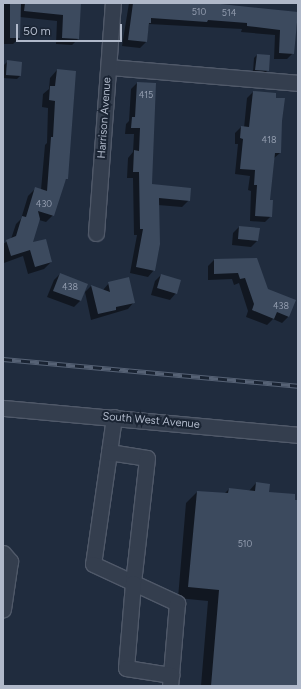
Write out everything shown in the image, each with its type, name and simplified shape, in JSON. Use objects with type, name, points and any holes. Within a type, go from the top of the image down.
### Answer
[{"type":"street","name":"Harrison Avenue","points":[[96,233],[113,3]]},
{"type":"street","points":[[109,67],[298,83]]},
{"type":"street","name":"South West Avenue","points":[[3,408],[298,435]]},
{"type":"street","points":[[109,452],[147,458],[132,583],[126,668],[171,681],[177,603],[132,583],[93,564],[109,452],[114,417]]},
{"type":"street","points":[[3,553],[10,561],[3,609]]},
{"type":"building","points":[[10,3],[21,3],[20,38],[10,38]]},
{"type":"building","points":[[25,3],[81,3],[79,39],[62,38],[63,15],[24,11]]},
{"type":"building","points":[[133,3],[211,3],[298,12],[294,54],[279,53],[280,30],[247,26],[247,23],[151,18],[147,42],[128,40]]},
{"type":"building","points":[[257,54],[270,55],[269,71],[255,70]]},
{"type":"building","points":[[7,60],[22,62],[21,76],[6,75]]},
{"type":"building","points":[[57,69],[76,71],[68,179],[66,179],[54,216],[38,211],[40,219],[33,242],[46,239],[52,262],[35,267],[30,250],[11,256],[6,240],[16,236],[22,216],[26,217],[35,187],[47,191],[55,101],[49,100],[50,86],[55,86]]},
{"type":"building","points":[[137,82],[156,83],[152,184],[191,188],[190,201],[159,198],[160,244],[155,271],[136,267],[143,229],[140,229],[139,172],[133,172],[134,150],[139,151],[140,128],[131,128],[132,117],[135,117]]},
{"type":"building","points":[[253,91],[276,93],[276,98],[285,98],[282,121],[281,153],[275,153],[270,200],[273,200],[272,217],[255,216],[257,185],[254,185],[255,170],[240,169],[243,139],[240,138],[241,126],[249,127]]},
{"type":"building","points":[[239,226],[260,228],[258,241],[238,239]]},
{"type":"building","points":[[257,258],[268,289],[296,300],[289,317],[277,312],[274,319],[252,310],[254,304],[245,278],[240,279],[238,273],[214,274],[214,259]]},
{"type":"building","points":[[60,273],[88,284],[81,301],[53,291]]},
{"type":"building","points":[[161,274],[181,280],[177,294],[157,288]]},
{"type":"building","points":[[129,277],[135,303],[116,307],[116,310],[98,314],[91,285],[110,292],[108,282]]},
{"type":"building","points":[[256,482],[270,484],[269,492],[295,494],[295,500],[298,500],[298,686],[211,686],[219,590],[188,587],[197,491],[228,493],[229,488],[255,491]]},
{"type":"railway","points":[[3,359],[298,386]]}]
